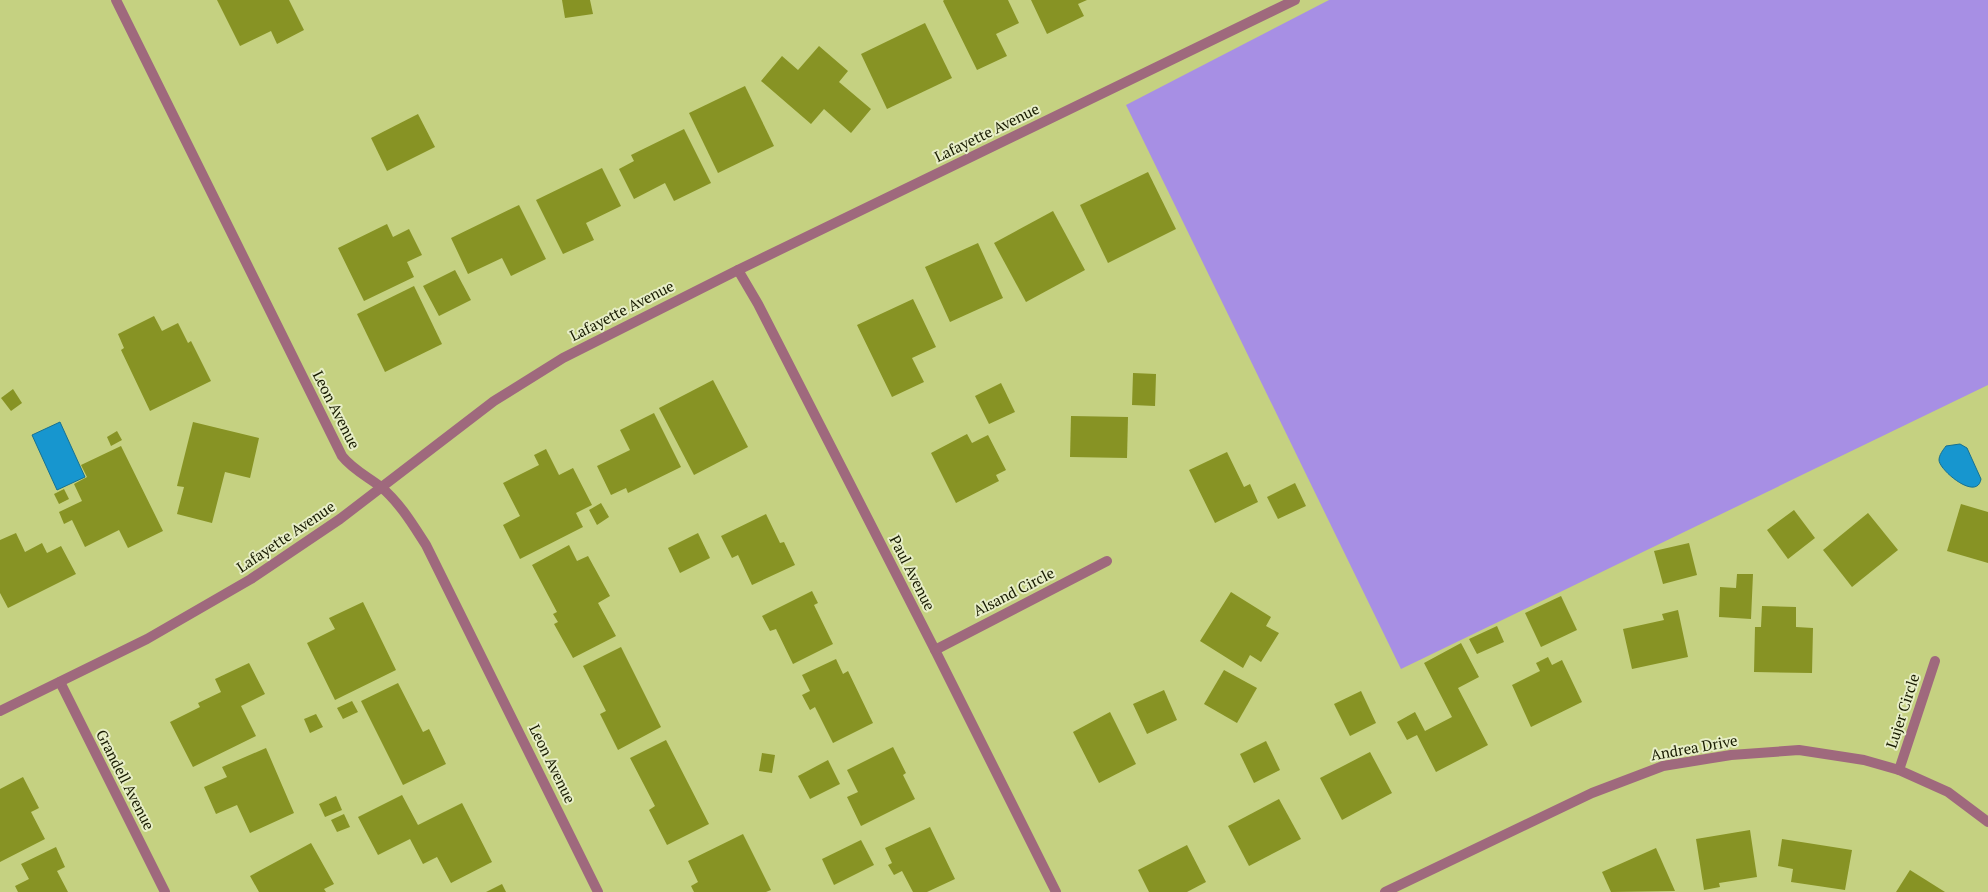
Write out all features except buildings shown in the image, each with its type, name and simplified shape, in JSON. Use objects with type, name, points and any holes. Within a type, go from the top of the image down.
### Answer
[{"type":"street","name":"Leon Avenue","points":[[116,0],[342,456],[347,462],[382,488],[407,515],[426,545],[598,892]]},
{"type":"street","name":"Lafayette Avenue","points":[[0,711],[147,639],[251,579],[312,540],[494,401],[555,362],[738,270],[1295,0]]},
{"type":"street","name":"Paul Avenue","points":[[738,270],[758,304],[935,650],[1056,892]]},
{"type":"street","name":"Alsand Circle","points":[[935,650],[1107,561]]},
{"type":"street","name":"Lujer Circle","points":[[1899,770],[1935,661]]},
{"type":"street","name":"Grandell Avenue","points":[[60,682],[165,892]]},
{"type":"street","name":"Andrea Drive","points":[[1385,892],[1592,793],[1662,766],[1731,755],[1798,750],[1864,760],[1899,770],[1948,792],[1988,822]]},
{"type":"shaded area","points":[[1329,0],[1988,0],[1988,385],[1401,669],[1126,105]]},
{"type":"water","points":[[60,422],[85,477],[57,490],[32,435]]},
{"type":"water","points":[[1960,444],[1967,448],[1981,479],[1978,485],[1973,487],[1966,486],[1951,476],[1939,460],[1940,454],[1946,446]]}]
